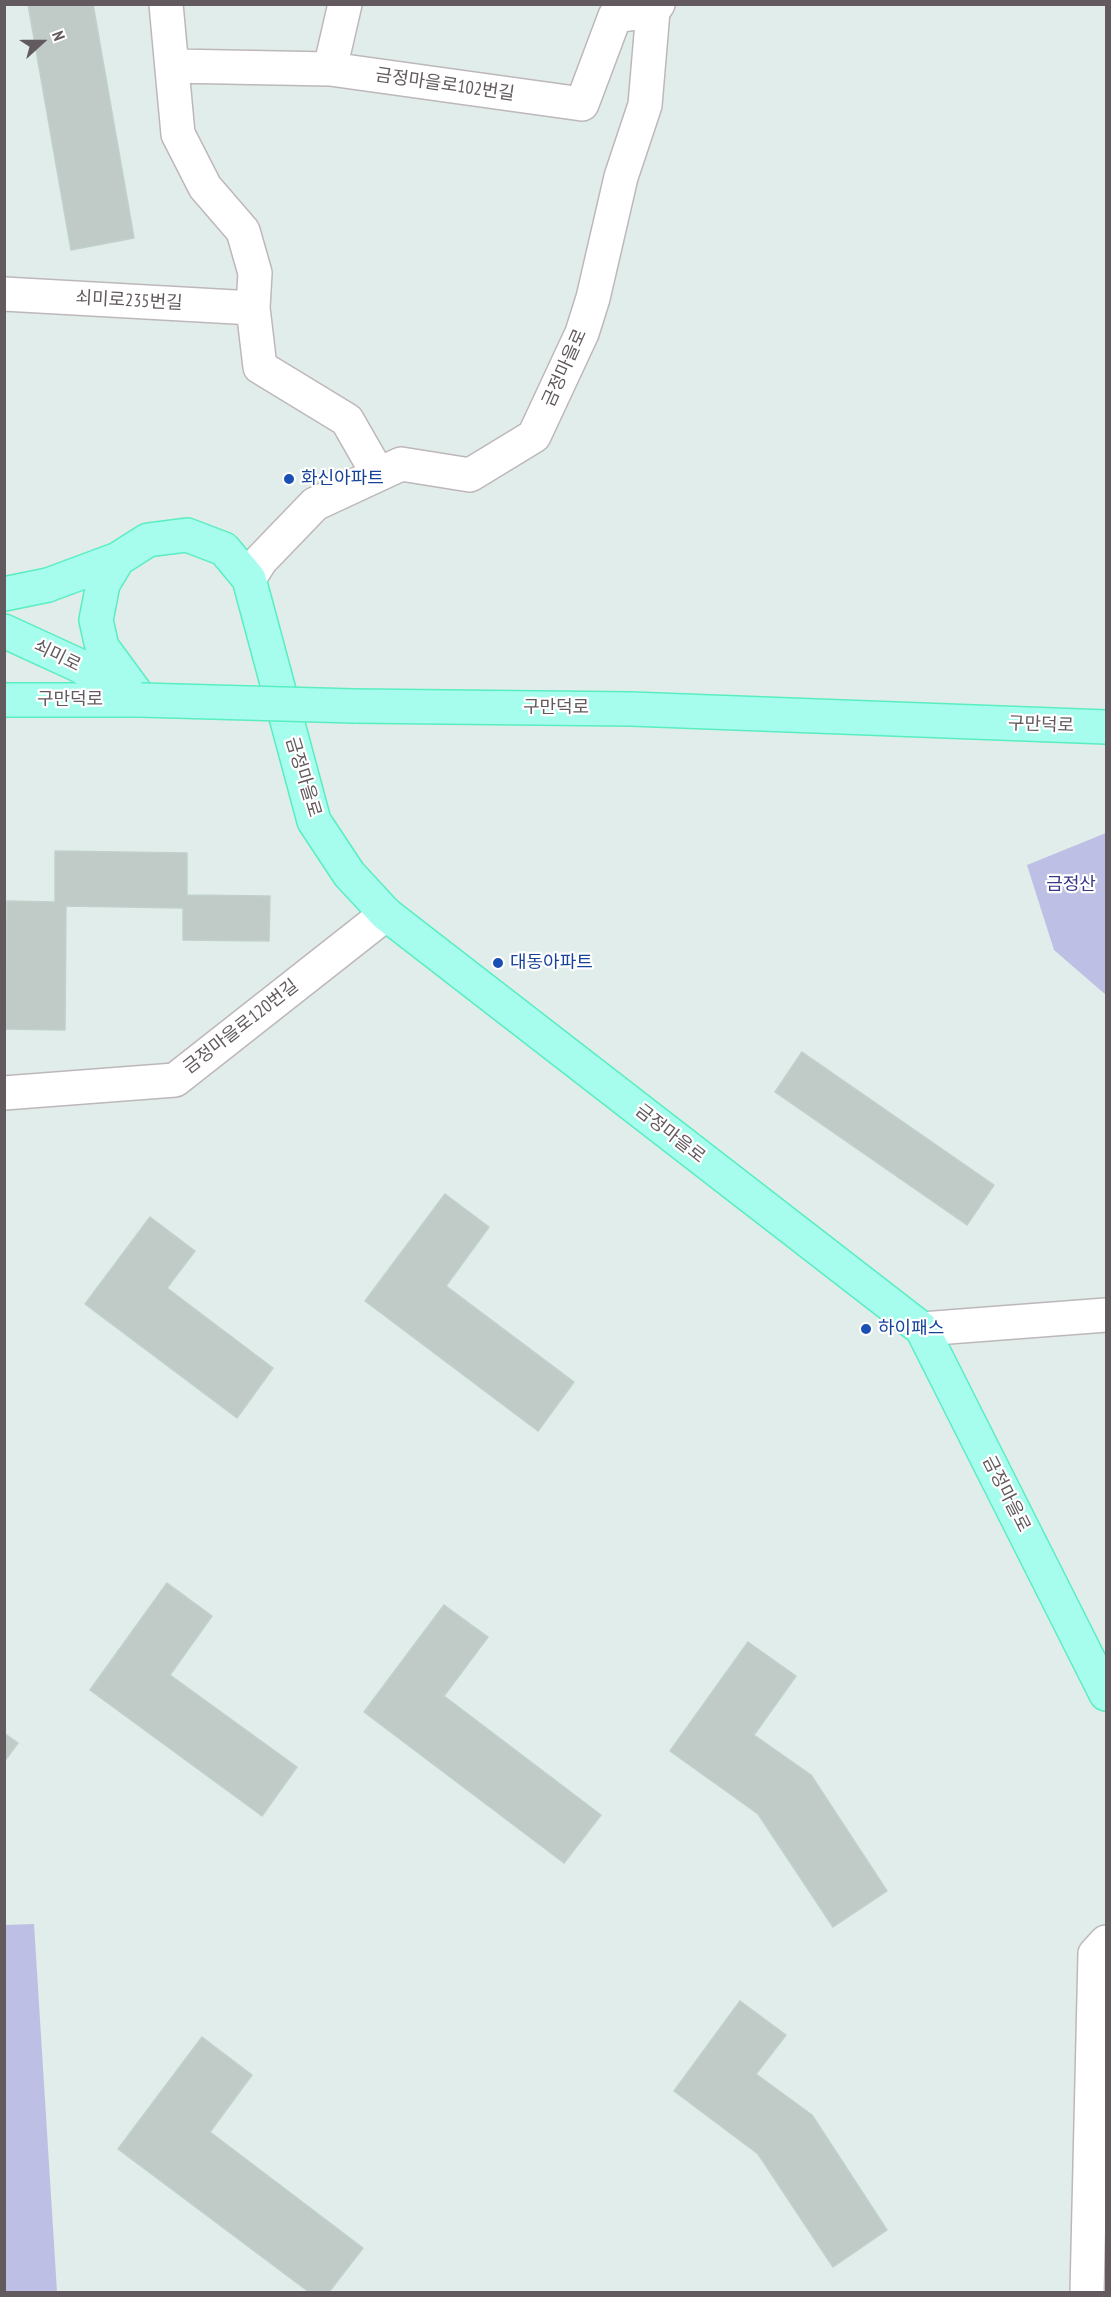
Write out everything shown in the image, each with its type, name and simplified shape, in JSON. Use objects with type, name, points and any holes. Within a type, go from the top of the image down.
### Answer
[{"type":"main road","name":"금정마을로","points":[[141,700],[102,647],[96,620],[103,584],[118,559],[148,540],[187,535],[224,549],[249,579],[314,821],[349,873],[386,914],[922,1329],[1107,1694]]},
{"type":"main road","points":[[4,594],[48,585],[118,559]]},
{"type":"main road","name":"쇠미로","points":[[4,631],[78,665],[141,700]]},
{"type":"main road","name":"구만덕로","points":[[4,700],[141,700],[354,706],[631,709],[1107,727]]},
{"type":"street","points":[[166,4],[174,66],[178,134],[205,187],[243,231],[255,273],[253,308],[260,367],[347,420],[378,474]]},
{"type":"street","points":[[330,69],[345,4]]},
{"type":"street","name":"금정마을로102번길","points":[[174,66],[330,69],[582,104],[615,16],[655,7]]},
{"type":"street","name":"금정마을로","points":[[249,579],[261,560],[315,504],[401,464],[470,475],[534,436],[582,333],[593,298],[621,177],[645,105],[655,7]]},
{"type":"street","name":"쇠미로235번길","points":[[4,294],[253,308]]},
{"type":"street","name":"금정마을로120번길","points":[[4,1093],[175,1080],[386,914]]},
{"type":"street","points":[[922,1329],[1107,1315]]},
{"type":"street","points":[[1087,2292],[1095,1954],[1107,1942]]},
{"type":"green space","name":"금정산","points":[[1106,833],[1106,995],[1054,950],[1027,865]]},
{"type":"green space","points":[[34,1924],[57,2292],[5,2292],[5,1925]]},
{"type":"building","points":[[28,4],[93,4],[134,238],[71,250]]},
{"type":"building","points":[[55,851],[187,853],[187,895],[270,896],[269,941],[183,940],[183,908],[66,906],[65,1030],[6,1029],[7,901],[55,902]]},
{"type":"building","points":[[802,1052],[994,1185],[967,1225],[775,1092]]},
{"type":"building","points":[[445,1194],[489,1227],[446,1286],[574,1382],[538,1431],[365,1301]]},
{"type":"building","points":[[150,1217],[195,1251],[167,1288],[273,1368],[237,1418],[85,1304]]},
{"type":"building","points":[[167,1583],[212,1616],[170,1675],[297,1767],[262,1816],[90,1690]]},
{"type":"building","points":[[444,1605],[488,1637],[444,1696],[601,1815],[564,1863],[364,1712]]},
{"type":"building","points":[[748,1642],[796,1676],[754,1735],[811,1775],[887,1891],[833,1927],[758,1814],[670,1751]]},
{"type":"building","points":[[4,1733],[18,1743],[4,1762]]},
{"type":"building","points":[[740,2001],[786,2035],[756,2074],[812,2115],[887,2230],[833,2267],[758,2154],[674,2091]]},
{"type":"building","points":[[202,2037],[252,2075],[210,2132],[363,2248],[329,2292],[309,2292],[118,2149]]},
{"type":"place","name":"화신아파트","points":[[289,479]]},
{"type":"place","name":"대동아파트","points":[[498,963]]},
{"type":"place","name":"하이패스","points":[[866,1329]]}]
